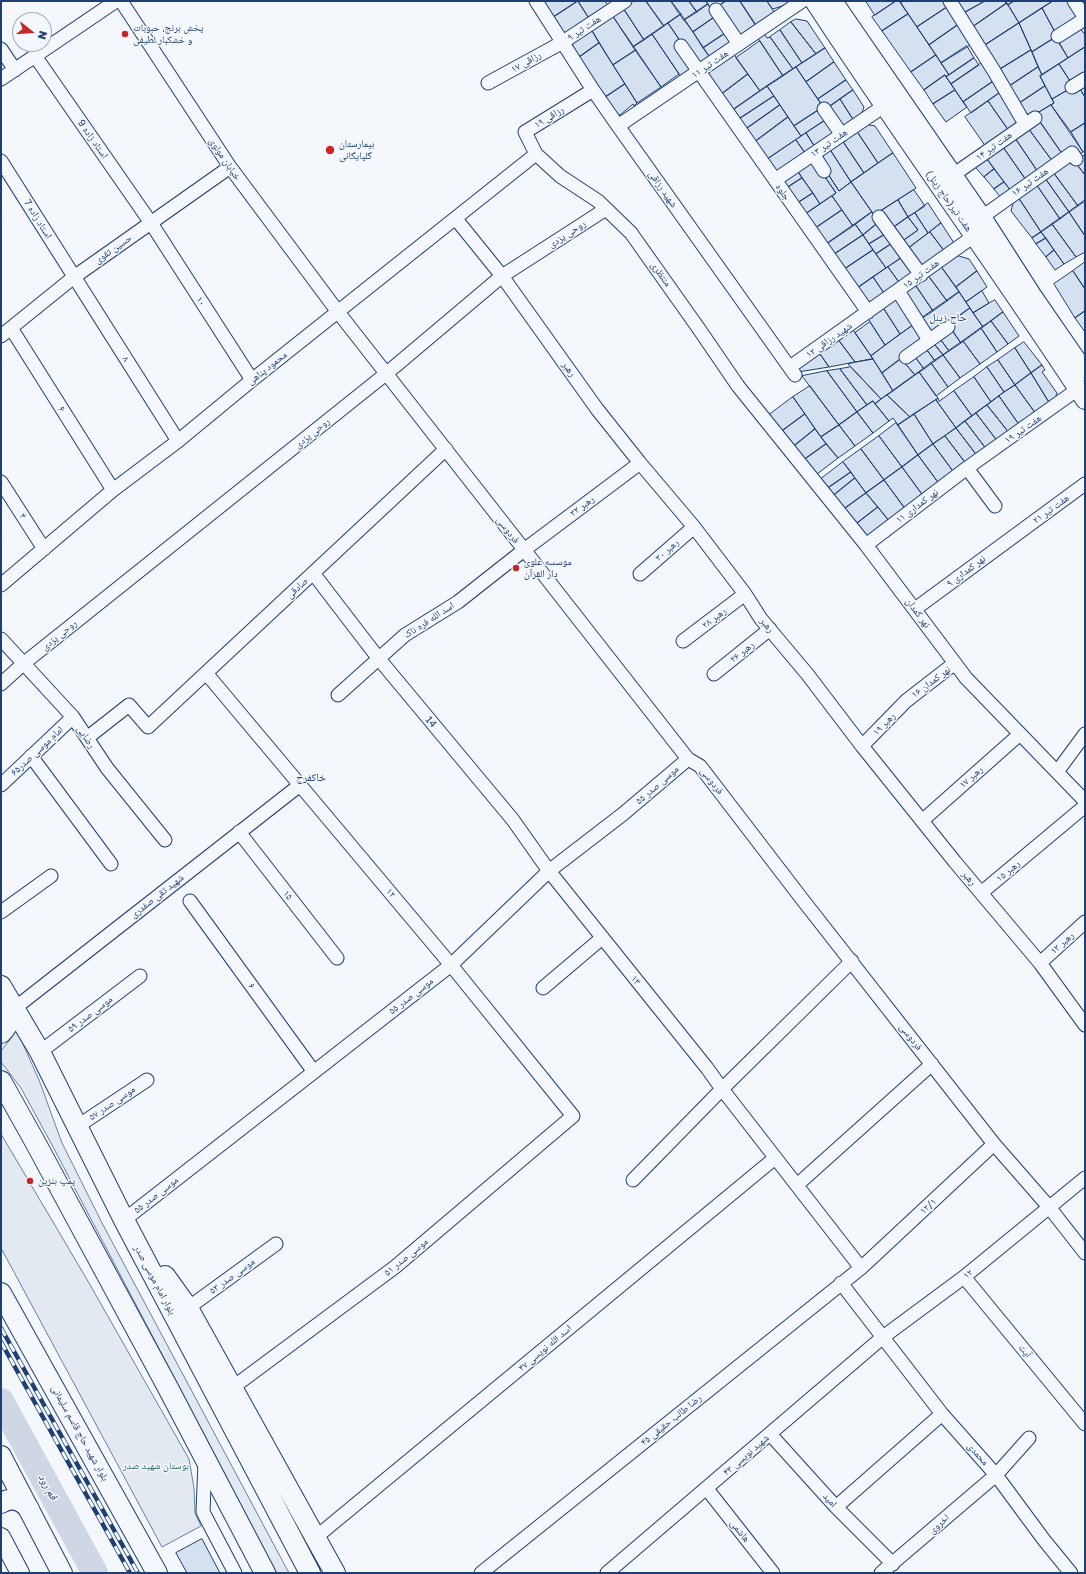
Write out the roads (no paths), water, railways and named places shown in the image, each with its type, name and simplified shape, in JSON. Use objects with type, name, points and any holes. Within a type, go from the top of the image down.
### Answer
[{"type":"main road","name":"هفت تیر(حاج زینل)","points":[[814,1],[1082,395]]},
{"type":"main road","name":"هفت تیر(حاج زینل)","points":[[834,1],[982,217],[1032,295],[1084,367]]},
{"type":"main road","points":[[1,1033],[10,1019],[11,1006],[7,996]]},
{"type":"main road","name":"بلوار امام موسی صدر","points":[[7,996],[40,1052],[124,1220],[310,1573]]},
{"type":"main road","points":[[1,1081],[265,1573]]},
{"type":"main road","points":[[124,1220],[188,1308],[335,1573]]},
{"type":"main road","name":"بلوار شهید حاج قاسم سلیمانی","points":[[1,1293],[157,1573]]},
{"type":"main road","points":[[1,1456],[62,1573]]},
{"type":"main road","points":[[1,1503],[9,1499],[15,1499],[21,1501],[29,1509]]},
{"type":"main road","points":[[1,1537],[20,1573]]},
{"type":"street","points":[[1,79],[116,1]]},
{"type":"street","name":"خیابان مولوی","points":[[121,1],[230,167],[338,312]]},
{"type":"street","name":"شهید رزاقی","points":[[536,1],[593,90],[792,371]]},
{"type":"street","name":"هفت تیر ۹","points":[[563,42],[610,5],[625,1]]},
{"type":"street","name":"هفت تیر ۱۱","points":[[618,126],[802,1]]},
{"type":"street","name":"هفت تیر ۱۴","points":[[950,1],[994,71],[1030,121],[953,175]]},
{"type":"street","points":[[1058,36],[1085,19],[1074,1]]},
{"type":"street","points":[[716,10],[739,44]]},
{"type":"street","name":"رزاقی ۱۷","points":[[488,83],[563,42]]},
{"type":"street","name":"جلوه","points":[[681,46],[868,312]]},
{"type":"street","points":[[1,49],[15,70]]},
{"type":"street","name":"استاد زاده 9","points":[[35,56],[151,223]]},
{"type":"street","points":[[1072,87],[1085,79]]},
{"type":"street","name":"رزاقی ۱۹","points":[[536,154],[525,132],[593,90]]},
{"type":"street","name":"هفت تیر ۱۳","points":[[775,180],[884,106]]},
{"type":"street","points":[[824,109],[842,135]]},
{"type":"street","name":"هفت تیر ۱۶","points":[[982,217],[1072,153],[1076,159]]},
{"type":"street","name":"منتظری","points":[[536,154],[560,176],[598,201],[632,232],[738,386],[762,416]]},
{"type":"street","name":"محمود پناهی","points":[[1,585],[113,490],[178,441],[252,380],[536,154]]},
{"type":"street","points":[[813,154],[824,171]]},
{"type":"street","name":"استاد زاده 7","points":[[1,161],[74,277]]},
{"type":"street","name":"حسین تقوی","points":[[6,332],[74,277],[230,167]]},
{"type":"street","name":"روحی یزدی","points":[[1,684],[387,373],[502,276],[606,208]]},
{"type":"street","points":[[879,217],[921,275]]},
{"type":"street","name":"رهبر","points":[[456,219],[502,276],[597,409],[694,527],[770,629],[808,675],[862,746],[923,820],[955,862],[1040,963],[1085,1025]]},
{"type":"street","name":"۱۰","points":[[151,223],[252,380]]},
{"type":"street","name":"هفت تیر ۱۵","points":[[868,312],[974,236]]},
{"type":"street","name":"۸","points":[[74,277],[178,441]]},
{"type":"street","points":[[898,291],[930,340]]},
{"type":"street","name":"فردوسی","points":[[338,312],[688,759],[700,766],[994,1144],[1049,1207],[1085,1253]]},
{"type":"street","name":"شهید رزاقی ۱۲","points":[[792,371],[868,312]]},
{"type":"street","points":[[906,357],[948,327]]},
{"type":"street","name":"۶","points":[[6,332],[113,490]]},
{"type":"street","name":"هفت تیر ۱۹","points":[[967,468],[1082,395]]},
{"type":"street","name":"نهر کمدان","points":[[762,416],[866,545],[966,678],[1085,801]]},
{"type":"street","name":"صادقی","points":[[87,738],[129,705],[148,727],[446,449]]},
{"type":"street","name":"رهبر ۳۲","points":[[524,550],[640,463]]},
{"type":"street","points":[[967,468],[995,506]]},
{"type":"street","name":"نهر کمداری ۱۱","points":[[866,545],[967,468]]},
{"type":"street","name":"۴","points":[[1,482],[44,549]]},
{"type":"street","name":"هفت تیر ۲۱","points":[[1018,533],[1085,484]]},
{"type":"street","name":"رهبر ۳۰","points":[[640,574],[694,527]]},
{"type":"street","name":"نهر کمداری ۹","points":[[915,609],[1018,533]]},
{"type":"street","name":"اسد الله فره ناک","points":[[338,695],[405,635],[458,602],[524,550]]},
{"type":"street","name":"14","points":[[313,573],[379,659],[513,820],[549,872]]},
{"type":"street","name":"رهبر ۲۸","points":[[683,641],[745,594]]},
{"type":"street","name":"رهبر ۲۶","points":[[714,674],[770,629]]},
{"type":"street","name":"رضایی","points":[[1,639],[73,718],[107,768],[165,840]]},
{"type":"street","name":"نهر کمدان ۱۶","points":[[906,701],[955,664]]},
{"type":"street","name":"۱۲","points":[[206,672],[451,965],[573,1116]]},
{"type":"street","name":"رهبر ۱۹","points":[[862,746],[906,701]]},
{"type":"street","name":"امام موسی صدر۶۵","points":[[1,785],[73,718]]},
{"type":"street","name":"رهبر ۱۷","points":[[923,820],[1020,734]]},
{"type":"street","points":[[1057,772],[1085,734]]},
{"type":"street","points":[[31,756],[111,864]]},
{"type":"street","name":"موسی صدر ۵۵","points":[[124,1220],[451,965],[549,872],[623,814],[688,759]]},
{"type":"street","name":"شهید تقی صفدری","points":[[7,996],[239,832],[300,785]]},
{"type":"street","name":"رهبر ۱۵","points":[[982,893],[1085,806]]},
{"type":"street","name":"۱۵","points":[[239,832],[337,958]]},
{"type":"street","name":"۱۳","points":[[549,872],[707,1068],[861,1268]]},
{"type":"street","points":[[1,912],[51,876]]},
{"type":"street","name":"۶","points":[[190,901],[314,1072]]},
{"type":"street","name":"رهبر ۱۳","points":[[1040,963],[1085,922]]},
{"type":"street","points":[[543,988],[602,938]]},
{"type":"street","points":[[633,1180],[722,1089],[852,961]]},
{"type":"street","name":"موسی صدر ۵۹","points":[[40,1052],[140,976]]},
{"type":"street","points":[[796,1185],[932,1064]]},
{"type":"street","name":"موسی صدر ۵۷","points":[[78,1126],[147,1080]]},
{"type":"street","name":"موسی صدر ۵۱","points":[[232,1388],[395,1267],[573,1116]]},
{"type":"street","name":"۱۲/۱","points":[[861,1268],[994,1144]]},
{"type":"street","name":"۴۷ اسد الله نویسی","points":[[315,1538],[775,1158]]},
{"type":"street","name":"۱۲","points":[[883,1337],[964,1277],[1085,1178]]},
{"type":"street","name":"موسی صدر ۵۳","points":[[188,1308],[276,1244]]},
{"type":"street","name":"۴۵ رضا طالب حقیقی","points":[[481,1573],[861,1268]]},
{"type":"street","name":"آیت","points":[[964,1277],[1085,1424]]},
{"type":"street","name":"محمدی","points":[[841,1284],[942,1414],[996,1475],[1044,1540],[1071,1573]]},
{"type":"street","name":"۴۳ شهید نویسی","points":[[607,1573],[883,1337]]},
{"type":"street","points":[[836,1506],[942,1414]]},
{"type":"street","name":"امید","points":[[770,1434],[836,1506],[893,1564]]},
{"type":"street","name":"اخروی","points":[[881,1573],[996,1475],[1029,1438]]},
{"type":"street","points":[[205,1459],[203,1512],[235,1573]]},
{"type":"street","name":"هاشمی","points":[[707,1489],[773,1573]]},
{"type":"waterway","name":"قم رود","points":[[1,1401],[95,1573]]},
{"type":"railway","points":[[1,1328],[138,1573]]},
{"type":"railway","points":[[1,1342],[130,1573]]},
{"type":"place","name":"پخش برنج، حبوبات و خشکبار لطیفی","points":[[125,34]]},
{"type":"place","name":"بیمارستان گلپایگانی","points":[[330,150]]},
{"type":"place","name":"موسسه علوی دار القرآن","points":[[516,568]]},
{"type":"place","name":"پمپ بنزین","points":[[30,1181]]},
{"type":"district","name":"حاج زینل","points":[[948,318]]},
{"type":"district","name":"خاکفرج","points":[[311,778]]},
{"type":"park label","name":"بوستان شهید صدر","points":[[156,1466]]}]
